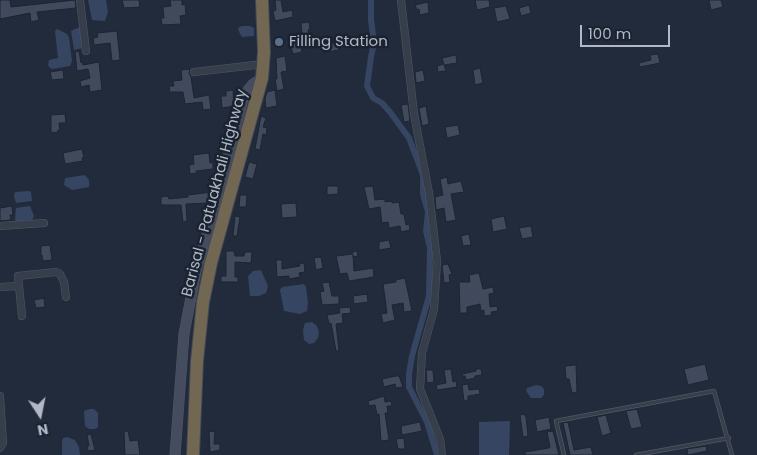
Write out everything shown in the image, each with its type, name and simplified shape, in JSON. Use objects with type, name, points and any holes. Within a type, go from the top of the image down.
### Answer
[{"type":"highway","name":"Barisal - Patuakhali Highway","points":[[193,455],[197,361],[203,302],[211,264],[262,78],[264,64],[262,0]]},
{"type":"street","points":[[80,0],[86,51]]},
{"type":"street","points":[[401,0],[414,114],[429,193],[436,261],[434,309],[422,353],[420,389],[440,439],[442,455]]},
{"type":"street","points":[[194,72],[264,64]]},
{"type":"street","points":[[175,455],[184,334],[192,290],[244,95],[253,84],[262,78]]},
{"type":"street","points":[[0,226],[44,223]]},
{"type":"street","points":[[22,316],[18,276],[56,272],[60,274],[64,282],[66,297]]},
{"type":"street","points":[[0,287],[19,286]]},
{"type":"street","points":[[0,396],[3,443],[0,448]]},
{"type":"lane","points":[[564,455],[556,420],[714,391],[732,455]]},
{"type":"lane","points":[[636,455],[728,438]]},
{"type":"water","points":[[88,0],[106,0],[108,12],[105,21],[92,20]]},
{"type":"water","points":[[242,26],[254,28],[254,36],[242,37],[238,28]]},
{"type":"water","points":[[80,27],[83,48],[74,50],[71,31]]},
{"type":"water","points":[[57,29],[67,34],[69,38],[72,61],[70,66],[52,69],[48,65],[49,60],[58,58],[55,31]]},
{"type":"water","points":[[85,175],[89,180],[89,187],[72,190],[64,185],[65,178]]},
{"type":"water","points":[[15,192],[31,192],[32,201],[16,203]]},
{"type":"water","points":[[30,206],[34,216],[31,222],[16,223],[16,208]]},
{"type":"water","points":[[261,270],[268,286],[266,293],[259,296],[250,296],[248,276],[253,271]]},
{"type":"water","points":[[304,284],[308,303],[307,311],[300,314],[284,311],[280,290],[282,287]]},
{"type":"water","points":[[312,322],[317,326],[319,333],[314,343],[309,344],[304,340],[303,330],[305,323]]},
{"type":"water","points":[[536,385],[544,389],[544,395],[541,398],[531,398],[526,391],[527,388]]},
{"type":"water","points":[[94,409],[98,413],[98,427],[95,429],[89,429],[85,426],[84,411]]},
{"type":"water","points":[[510,421],[509,455],[479,455],[479,422]]},
{"type":"water","points":[[67,437],[75,440],[79,447],[80,455],[62,455],[62,441],[63,438]]},
{"type":"building","points":[[0,0],[10,0],[11,7],[75,0],[76,8],[37,12],[39,20],[31,22],[30,13],[0,19]]},
{"type":"building","points":[[122,0],[139,0],[140,7],[124,8]]},
{"type":"building","points":[[170,0],[182,0],[182,5],[185,4],[186,15],[180,16],[181,24],[162,25],[161,18],[164,18],[163,7],[171,6]]},
{"type":"building","points":[[275,0],[281,0],[283,12],[292,10],[293,17],[275,21],[273,11],[276,10]]},
{"type":"building","points":[[475,0],[489,0],[490,7],[477,10]]},
{"type":"building","points":[[709,0],[721,0],[723,7],[711,10]]},
{"type":"building","points":[[428,2],[429,13],[420,15],[419,9],[417,10],[415,5]]},
{"type":"building","points":[[529,5],[531,13],[521,16],[519,8]]},
{"type":"building","points":[[506,6],[510,19],[497,22],[494,8]]},
{"type":"building","points":[[309,22],[310,42],[300,44],[302,52],[293,54],[288,37],[302,35],[301,23]]},
{"type":"building","points":[[117,31],[120,60],[112,61],[110,43],[94,45],[93,38],[98,37],[97,33]]},
{"type":"building","points":[[338,42],[339,50],[328,52],[327,43]]},
{"type":"building","points":[[79,51],[83,65],[99,62],[102,90],[90,92],[89,85],[81,87],[80,81],[90,78],[88,69],[77,71],[75,52]]},
{"type":"building","points":[[658,54],[660,63],[640,67],[639,63],[651,60],[650,55]]},
{"type":"building","points":[[456,55],[457,63],[444,65],[446,71],[438,72],[437,66],[444,64],[442,58]]},
{"type":"building","points":[[285,56],[287,71],[281,72],[284,89],[277,91],[275,79],[277,79],[276,58]]},
{"type":"building","points":[[480,68],[483,83],[475,85],[473,70]]},
{"type":"building","points":[[190,69],[189,73],[194,98],[209,95],[211,109],[203,110],[202,102],[185,104],[183,92],[170,92],[169,86],[174,86],[173,81],[182,80],[181,70]]},
{"type":"building","points":[[63,70],[64,79],[52,80],[50,72]]},
{"type":"building","points":[[423,70],[425,81],[416,83],[415,72]]},
{"type":"building","points":[[233,90],[234,106],[222,108],[221,96],[226,96],[226,91]]},
{"type":"building","points":[[275,90],[277,106],[266,108],[265,99],[267,92]]},
{"type":"building","points":[[408,104],[410,121],[404,122],[401,105]]},
{"type":"building","points":[[426,106],[429,124],[422,126],[419,108]]},
{"type":"building","points":[[65,114],[66,123],[59,123],[60,130],[51,133],[51,115]]},
{"type":"building","points":[[261,116],[266,118],[263,127],[267,128],[266,135],[263,134],[260,150],[255,149]]},
{"type":"building","points":[[458,125],[460,135],[447,138],[445,127]]},
{"type":"building","points":[[82,149],[83,161],[65,164],[63,153]]},
{"type":"building","points":[[209,153],[213,169],[196,171],[197,173],[190,174],[189,165],[194,164],[193,155]]},
{"type":"building","points":[[249,162],[257,164],[253,179],[245,177]]},
{"type":"building","points":[[447,177],[448,184],[461,181],[464,192],[451,194],[456,220],[446,222],[444,208],[436,210],[435,197],[443,195],[440,179]]},
{"type":"building","points":[[327,186],[338,186],[338,194],[327,195]]},
{"type":"building","points":[[373,186],[375,200],[385,199],[385,202],[399,202],[401,214],[404,214],[406,225],[409,224],[410,230],[401,232],[400,226],[389,228],[388,222],[382,223],[380,207],[369,209],[364,187]]},
{"type":"building","points":[[212,192],[209,203],[186,204],[187,221],[183,222],[181,205],[161,205],[161,197],[168,196],[169,199]]},
{"type":"building","points":[[240,195],[247,195],[246,207],[239,207]]},
{"type":"building","points":[[296,203],[297,217],[282,218],[281,204]]},
{"type":"building","points":[[12,206],[13,215],[10,215],[11,220],[0,221],[0,208]]},
{"type":"building","points":[[235,216],[240,217],[237,236],[233,236]]},
{"type":"building","points":[[504,216],[507,229],[493,232],[491,219]]},
{"type":"building","points":[[531,226],[533,237],[522,239],[519,228]]},
{"type":"building","points":[[469,234],[471,245],[463,246],[461,236]]},
{"type":"building","points":[[389,240],[391,248],[379,250],[379,242]]},
{"type":"building","points":[[50,245],[52,260],[43,261],[41,246]]},
{"type":"building","points":[[226,251],[234,251],[235,256],[244,256],[245,252],[252,252],[251,263],[235,262],[235,277],[238,277],[238,282],[221,282],[221,276],[226,276]]},
{"type":"building","points":[[357,251],[358,256],[353,257],[354,271],[373,268],[374,277],[349,281],[347,273],[340,274],[336,256],[353,254],[352,252]]},
{"type":"building","points":[[321,257],[323,268],[316,270],[314,258]]},
{"type":"building","points":[[276,260],[282,260],[282,269],[300,266],[299,264],[304,263],[305,272],[299,273],[300,277],[289,279],[289,276],[277,277]]},
{"type":"building","points":[[448,264],[452,274],[449,275],[450,282],[444,283],[442,265]]},
{"type":"building","points":[[479,273],[483,289],[493,287],[494,293],[489,294],[490,307],[497,306],[498,311],[491,312],[492,315],[484,316],[484,310],[481,311],[480,304],[467,307],[467,313],[460,313],[459,282],[470,282],[469,275]]},
{"type":"building","points":[[405,278],[412,311],[404,312],[403,303],[392,305],[395,320],[383,323],[381,314],[387,313],[383,284]]},
{"type":"building","points":[[329,282],[332,296],[339,296],[339,304],[322,305],[320,292],[324,291],[322,283]]},
{"type":"building","points":[[367,294],[368,302],[354,304],[353,296]]},
{"type":"building","points":[[44,298],[45,307],[36,308],[34,300]]},
{"type":"building","points":[[350,307],[351,313],[342,314],[343,323],[336,324],[339,351],[336,351],[331,323],[329,324],[327,315],[340,313],[339,308]]},
{"type":"building","points":[[705,364],[709,380],[688,385],[684,369]]},
{"type":"building","points":[[576,365],[577,392],[572,393],[569,379],[566,379],[565,366]]},
{"type":"building","points":[[451,369],[453,382],[456,381],[457,387],[437,390],[436,385],[446,383],[444,370]]},
{"type":"building","points":[[476,369],[481,369],[482,375],[466,380],[465,376],[462,376],[462,374],[476,371]]},
{"type":"building","points":[[426,370],[433,370],[434,382],[427,383]]},
{"type":"building","points":[[399,376],[403,387],[396,388],[395,384],[384,387],[382,379]]},
{"type":"building","points":[[468,384],[469,390],[479,389],[480,394],[468,396],[468,400],[464,401],[462,385]]},
{"type":"building","points":[[384,396],[385,402],[391,401],[392,406],[387,406],[388,413],[385,413],[389,440],[381,441],[379,414],[377,415],[375,405],[369,406],[368,401]]},
{"type":"building","points":[[637,409],[642,427],[631,429],[626,411]]},
{"type":"building","points":[[524,414],[528,436],[523,437],[520,415]]},
{"type":"building","points":[[606,415],[611,433],[602,436],[597,417]]},
{"type":"building","points":[[549,417],[551,429],[537,432],[535,420]]},
{"type":"building","points":[[420,422],[422,431],[402,435],[401,426]]},
{"type":"building","points":[[568,422],[574,450],[591,447],[593,455],[570,455],[563,423]]},
{"type":"building","points":[[128,431],[130,441],[138,440],[140,455],[125,455],[124,432]]},
{"type":"building","points":[[209,431],[215,432],[214,444],[220,444],[220,450],[210,452]]},
{"type":"building","points":[[553,431],[559,455],[525,455],[525,452],[549,448],[547,432]]},
{"type":"building","points":[[91,434],[95,450],[88,451],[87,435]]},
{"type":"building","points":[[404,438],[405,449],[398,449],[396,439]]},
{"type":"building","points":[[706,446],[707,451],[688,455],[687,449]]},
{"type":"waterway","points":[[371,0],[374,43],[367,86],[373,98],[382,103],[409,138],[423,175],[423,194],[428,212],[426,231],[430,248],[429,296],[412,356],[409,387],[427,422],[437,455]]},
{"type":"place","name":"Filling Station","points":[[279,42]]}]
